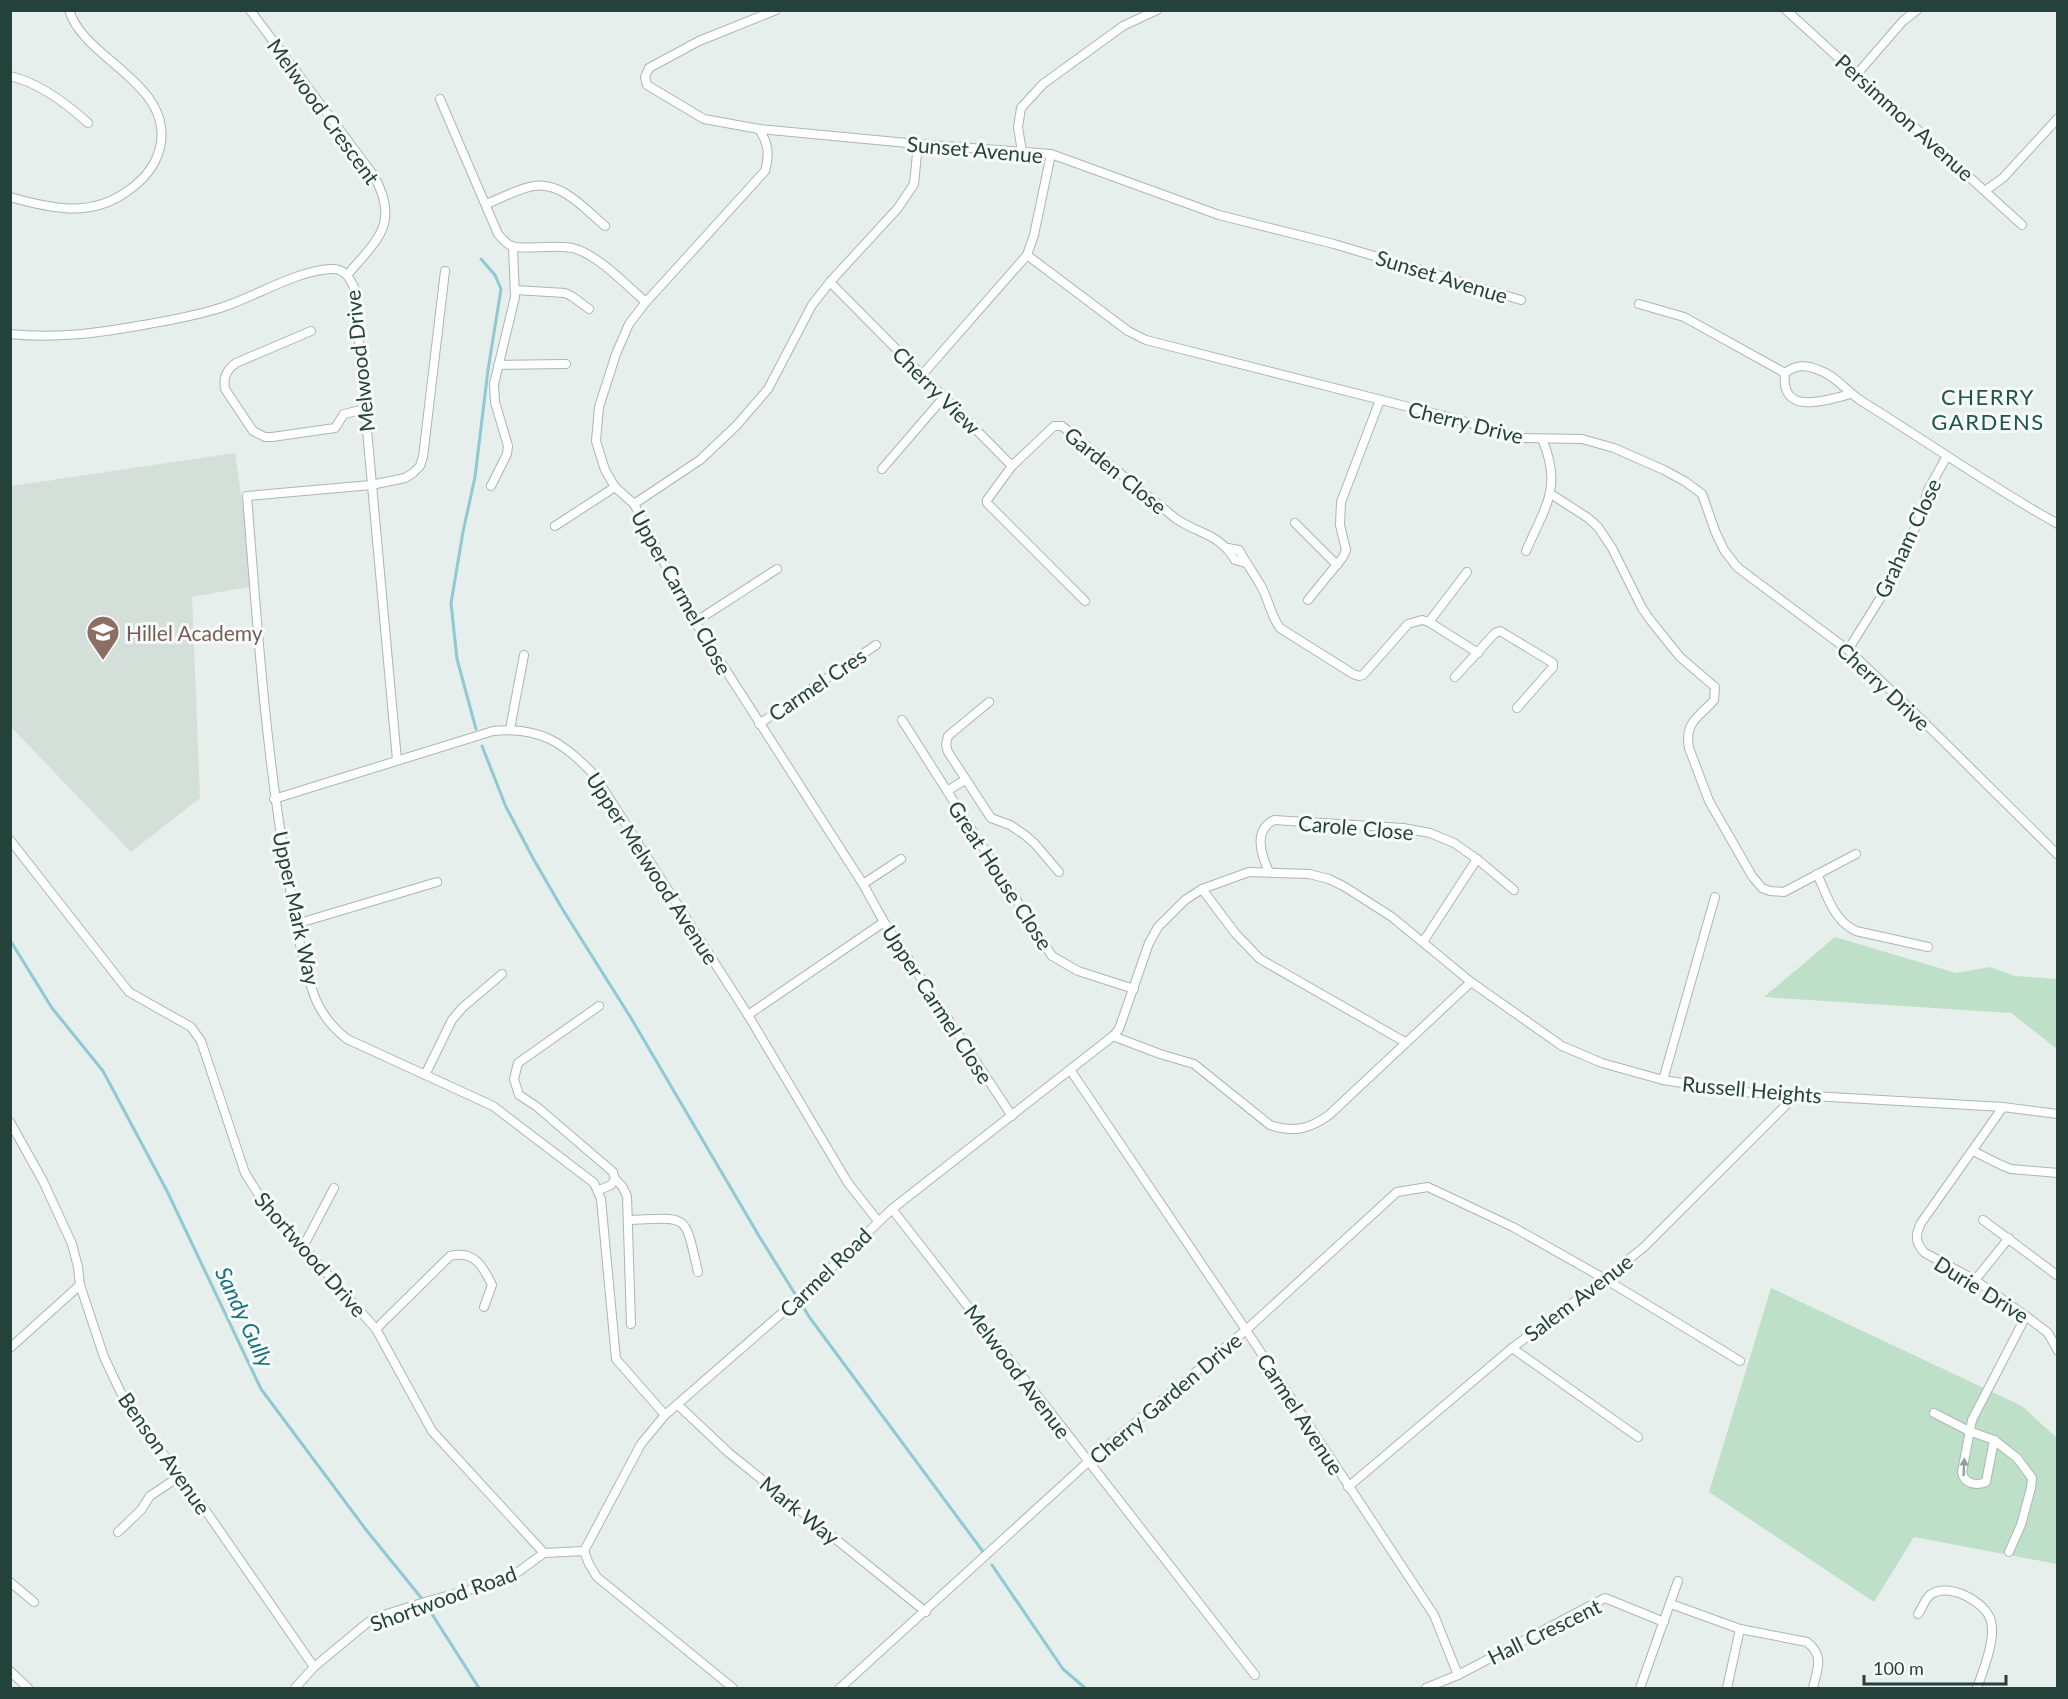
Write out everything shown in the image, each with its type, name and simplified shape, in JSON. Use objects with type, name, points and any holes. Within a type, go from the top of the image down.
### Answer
[{"type":"street","points":[[10,197],[31,203],[72,209],[97,207],[121,196],[138,184],[152,169],[159,153],[162,133],[158,116],[151,102],[123,69],[81,32],[71,18],[69,10]]},
{"type":"street","name":"Melwood Crescent","points":[[250,10],[374,176],[382,190],[386,210],[380,238],[348,274]]},
{"type":"street","name":"Sunset Avenue","points":[[776,10],[699,41],[649,68],[645,77],[647,86],[704,119],[759,129],[1051,154],[1219,215],[1334,244],[1521,300]]},
{"type":"street","points":[[1022,152],[1018,127],[1021,108],[1043,84],[1123,26],[1157,10]]},
{"type":"street","name":"Persimmon Avenue","points":[[1786,10],[2022,225]]},
{"type":"street","points":[[1857,74],[1903,21],[1917,10]]},
{"type":"street","points":[[10,76],[22,79],[54,96],[88,123]]},
{"type":"street","points":[[440,99],[498,234],[504,241],[513,247],[562,245],[578,249],[593,257],[646,302]]},
{"type":"street","points":[[1986,190],[2004,178],[2058,118]]},
{"type":"street","name":"Upper Carmel Close","points":[[759,129],[766,139],[768,152],[765,171],[646,302],[629,324],[616,354],[599,407],[596,441],[605,470],[615,487],[634,504],[695,622],[863,884],[884,922],[1012,1116]]},
{"type":"street","points":[[634,504],[700,460],[768,389],[812,305],[898,208],[914,184],[918,144]]},
{"type":"street","points":[[922,375],[1027,255],[1034,234],[1051,154]]},
{"type":"street","points":[[486,204],[534,186],[551,187],[567,194],[605,226]]},
{"type":"street","points":[[491,486],[507,454],[508,446],[494,393],[494,384],[515,290],[513,247]]},
{"type":"street","name":"Cherry Drive","points":[[1027,255],[1128,331],[1146,340],[1522,438],[1582,439],[1614,448],[1686,482],[1702,494],[1714,531],[1724,550],[1737,567],[1848,650],[2058,855]]},
{"type":"street","name":"Melwood Drive","points":[[10,334],[66,336],[98,333],[177,319],[223,307],[320,270],[335,269],[348,274],[354,287],[397,760]]},
{"type":"street","points":[[371,485],[405,478],[420,466],[423,457],[445,271]]},
{"type":"street","name":"Cherry View","points":[[830,282],[1012,466]]},
{"type":"street","points":[[515,290],[565,293],[589,309]]},
{"type":"street","points":[[1640,304],[1684,317],[1785,373]]},
{"type":"street","points":[[311,331],[236,363],[227,371],[225,389],[253,431],[265,437],[272,437],[335,428],[344,414],[364,409]]},
{"type":"street","points":[[498,365],[566,364]]},
{"type":"street","points":[[1850,394],[1817,402],[1794,400],[1787,394],[1783,385],[1785,373],[1793,367],[1802,365],[1830,375],[1850,394],[2027,507],[2058,524]]},
{"type":"street","points":[[882,470],[944,397]]},
{"type":"street","points":[[1308,600],[1346,550],[1340,525],[1341,502],[1380,400]]},
{"type":"street","name":"Garden Close","points":[[1012,466],[1054,426],[1062,426],[1175,518],[1185,525],[1216,538],[1228,548],[1235,560],[1246,563],[1264,591],[1273,619],[1280,628],[1359,676],[1366,673],[1408,624],[1429,622]]},
{"type":"street","points":[[1527,551],[1551,494],[1551,464],[1542,439]]},
{"type":"street","name":"Graham Close","points":[[1848,650],[1891,581],[1919,519],[1928,490],[1947,456]]},
{"type":"street","points":[[1012,466],[987,503],[1085,601]]},
{"type":"street","name":"Upper Mark Way","points":[[371,485],[246,496],[274,799],[296,924],[316,999],[325,1016],[346,1039],[493,1106],[588,1177],[599,1190]]},
{"type":"street","points":[[555,526],[615,487]]},
{"type":"street","points":[[1551,494],[1598,527],[1612,548],[1642,608],[1651,621],[1680,657],[1715,687],[1714,700],[1691,724],[1689,747],[1709,801],[1756,883],[1770,891],[1784,892],[1856,854]]},
{"type":"street","points":[[1295,523],[1336,566]]},
{"type":"street","points":[[695,622],[777,569]]},
{"type":"street","points":[[1467,572],[1429,622],[1478,653]]},
{"type":"street","points":[[1455,677],[1495,633],[1500,631],[1553,663],[1517,708]]},
{"type":"street","name":"Carmel Cres","points":[[759,724],[876,645]]},
{"type":"street","points":[[510,729],[524,655]]},
{"type":"street","points":[[989,702],[947,739],[948,752],[991,818],[1010,825],[1025,835],[1035,843],[1059,872]]},
{"type":"street","name":"Great House Close","points":[[902,720],[1052,956],[1078,971],[1134,989]]},
{"type":"street","name":"Upper Melwood Avenue","points":[[274,799],[493,731],[510,729],[536,733],[559,743],[579,758],[595,776],[748,1015],[848,1183],[878,1221]]},
{"type":"street","points":[[947,791],[965,780]]},
{"type":"street","name":"Carole Close","points":[[1269,872],[1262,856],[1261,832],[1266,824],[1274,820],[1402,828],[1430,833],[1454,843],[1515,890]]},
{"type":"street","name":"Shortwood Drive","points":[[10,840],[129,992],[191,1027],[201,1041],[245,1173],[262,1200],[376,1329],[432,1431],[544,1553]]},
{"type":"street","points":[[863,884],[901,859]]},
{"type":"street","points":[[1423,942],[1477,859]]},
{"type":"street","name":"Russell Heights","points":[[1113,1036],[1119,1029],[1149,943],[1158,927],[1185,900],[1202,889],[1249,872],[1309,874],[1329,879],[1345,887],[1392,917],[1472,982],[1562,1046],[1602,1063],[1663,1080],[1742,1092],[2003,1107],[2058,1114]]},
{"type":"street","points":[[1817,874],[1834,911],[1846,927],[1928,946]]},
{"type":"street","points":[[296,924],[437,882]]},
{"type":"street","points":[[1202,889],[1235,933],[1260,959],[1405,1042]]},
{"type":"street","points":[[1663,1080],[1715,897]]},
{"type":"street","points":[[748,1015],[884,922]]},
{"type":"street","points":[[425,1075],[452,1020],[462,1008],[502,974]]},
{"type":"street","points":[[1113,1036],[1194,1064],[1270,1125],[1283,1130],[1315,1126],[1472,982]]},
{"type":"street","points":[[599,1006],[518,1063],[514,1079],[519,1095],[536,1106],[614,1172],[615,1179],[627,1196],[631,1324]]},
{"type":"street","name":"Carmel Road","points":[[584,1551],[641,1444],[665,1415],[805,1293],[892,1209],[1113,1036]]},
{"type":"street","name":"Carmel Avenue","points":[[1071,1071],[1246,1330],[1434,1615],[1458,1675]]},
{"type":"street","name":"Salem Avenue","points":[[1348,1487],[1512,1348],[1605,1279],[1645,1246],[1796,1095]]},
{"type":"street","name":"Durie Drive","points":[[2003,1107],[1921,1223],[1916,1240],[1925,1253],[1975,1280],[2048,1333],[2058,1351]]},
{"type":"street","name":"Benson Avenue","points":[[10,1122],[44,1181],[72,1244],[80,1285],[104,1357],[120,1392],[139,1422],[206,1510],[314,1668]]},
{"type":"street","points":[[1973,1151],[2012,1169],[2058,1173]]},
{"type":"street","points":[[615,1179],[611,1185],[599,1190],[616,1359],[665,1415]]},
{"type":"street","name":"Cherry Garden Drive","points":[[840,1689],[1088,1462],[1246,1330],[1397,1192],[1428,1187],[1513,1227],[1605,1279],[1740,1361]]},
{"type":"street","points":[[303,1247],[334,1188]]},
{"type":"street","name":"Melwood Avenue","points":[[892,1209],[1255,1675]]},
{"type":"street","points":[[628,1220],[670,1218],[681,1221],[688,1230],[698,1272]]},
{"type":"street","points":[[1983,1220],[2058,1276]]},
{"type":"street","points":[[1975,1280],[2009,1238]]},
{"type":"street","points":[[376,1329],[450,1256],[457,1254],[475,1258],[484,1266],[492,1285],[484,1307]]},
{"type":"street","points":[[10,1348],[80,1285]]},
{"type":"street","points":[[1994,1440],[1986,1482],[1968,1483],[1962,1472],[1969,1431],[1977,1408],[2026,1316]]},
{"type":"street","points":[[1512,1348],[1638,1437]]},
{"type":"street","name":"Mark Way","points":[[678,1405],[729,1453],[926,1612]]},
{"type":"street","points":[[1934,1413],[1969,1431],[1994,1440],[2017,1458],[2032,1478],[2021,1525],[2009,1552]]},
{"type":"street","points":[[118,1532],[141,1510],[150,1496],[180,1476]]},
{"type":"street","points":[[544,1553],[584,1551],[597,1577],[733,1689]]},
{"type":"street","name":"Shortwood Road","points":[[295,1689],[314,1668],[377,1617],[484,1587],[518,1572],[544,1553]]},
{"type":"street","points":[[1640,1689],[1678,1581]]},
{"type":"street","points":[[10,1582],[34,1602]]},
{"type":"street","points":[[1918,1614],[1930,1595],[1942,1590],[1956,1592],[1983,1606],[1991,1622],[1990,1650],[1977,1689]]},
{"type":"street","name":"Hall Crescent","points":[[1425,1689],[1458,1675],[1605,1598],[1665,1622]]},
{"type":"street","points":[[1671,1604],[1740,1629],[1807,1642],[1816,1649],[1819,1657],[1813,1689]]},
{"type":"street","points":[[1727,1689],[1740,1629]]},
{"type":"street","points":[[10,1671],[28,1689]]},
{"type":"shaded area","name":"Hillel Academy","points":[[235,453],[254,586],[192,597],[200,798],[131,852],[11,727],[11,486]]},
{"type":"green space","points":[[1835,937],[1956,973],[1990,967],[2015,976],[2057,979],[2057,1049],[2011,1013],[1764,997]]},
{"type":"green space","points":[[1771,1288],[2022,1406],[2057,1438],[2057,1564],[1914,1537],[1874,1602],[1709,1492]]},
{"type":"waterway","points":[[476,729],[457,659],[451,603],[475,477],[501,289],[495,275],[481,259]]},
{"type":"waterway","points":[[482,746],[506,807],[534,860],[810,1318],[984,1553]]},
{"type":"waterway","name":"Sandy Gully","points":[[10,940],[52,1008],[103,1071],[167,1191],[261,1389],[367,1531],[423,1600],[479,1688]]},
{"type":"waterway","points":[[992,1565],[1063,1669],[1085,1688]]},
{"type":"place","name":"Hillel Academy","points":[[103,661]]},
{"type":"district","name":"CHERRY GARDENS","points":[[1988,408]]}]
